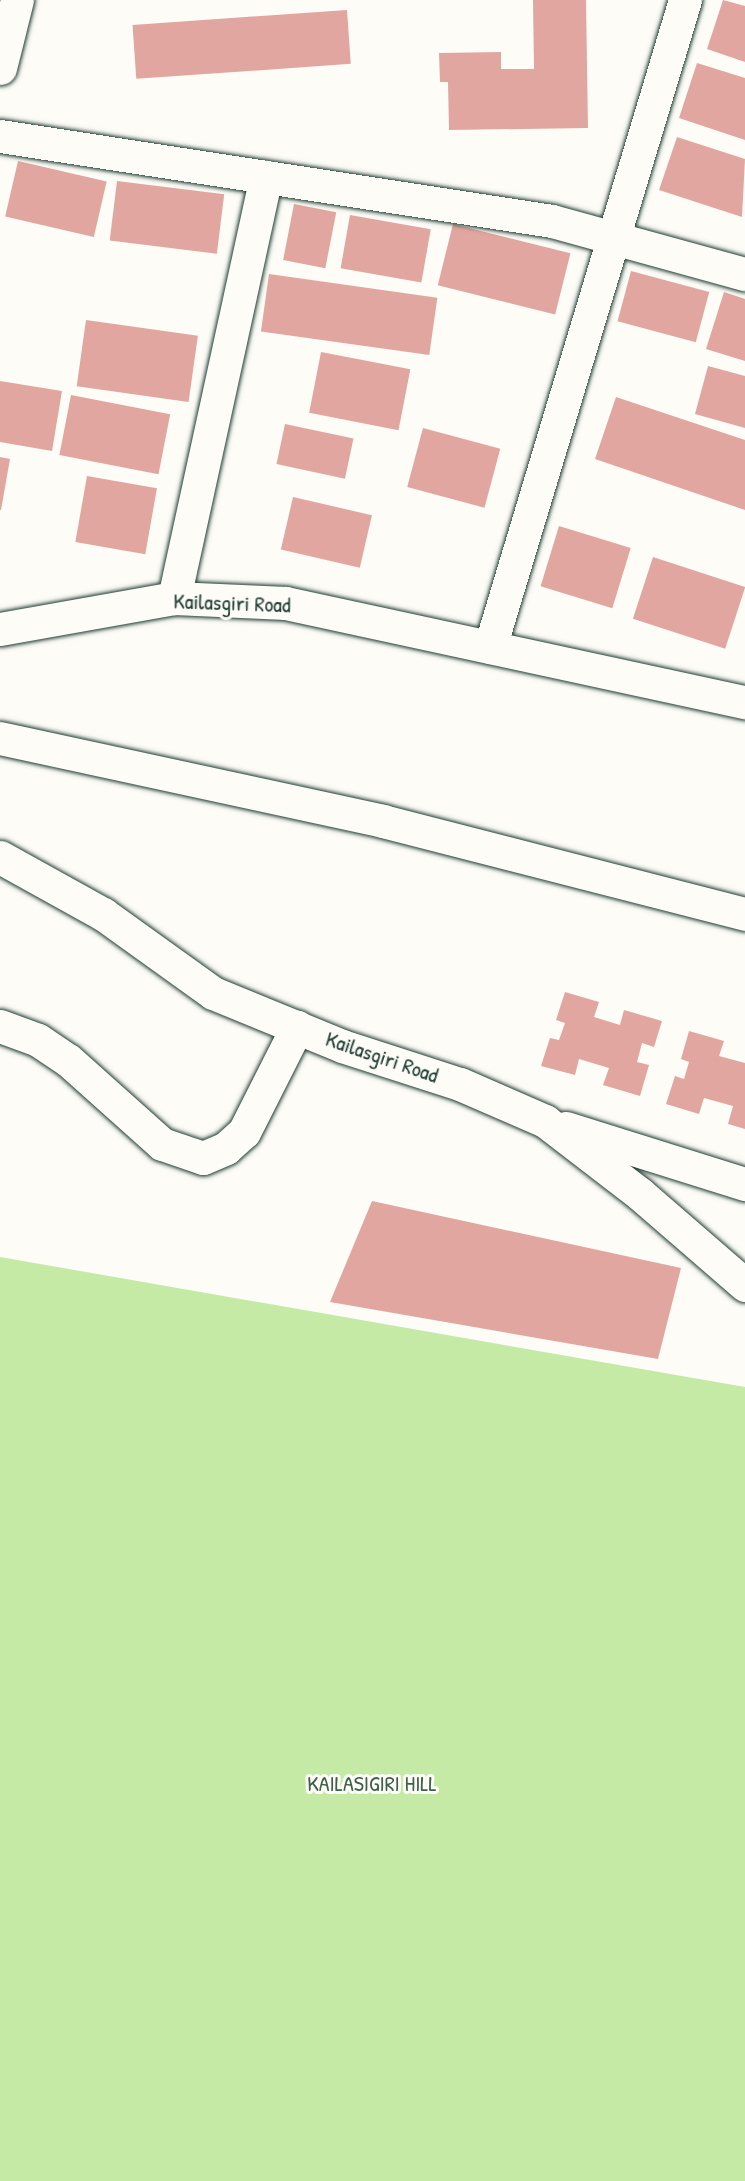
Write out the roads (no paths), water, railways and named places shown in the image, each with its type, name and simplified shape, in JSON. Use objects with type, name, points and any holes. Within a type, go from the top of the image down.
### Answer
[{"type":"street","points":[[0,68],[16,0]]},
{"type":"street","points":[[490,647],[685,0]]},
{"type":"street","points":[[0,136],[552,221],[745,274]]},
{"type":"street","points":[[174,598],[266,177]]},
{"type":"street","name":"Kailasgiri Road","points":[[0,629],[174,598],[286,603],[744,699]]},
{"type":"street","points":[[0,738],[383,821],[745,914]]},
{"type":"street","name":"Kailasgiri Road","points":[[0,857],[103,914],[213,993],[297,1027],[460,1084],[545,1122],[640,1194],[745,1285]]},
{"type":"street","points":[[0,1026],[38,1040],[68,1060],[162,1144],[202,1158],[226,1148],[243,1132],[297,1027]]},
{"type":"street","points":[[545,1122],[745,1185]]},
{"type":"park label","name":"KAILASIGIRI HILL","points":[[372,1784]]}]
